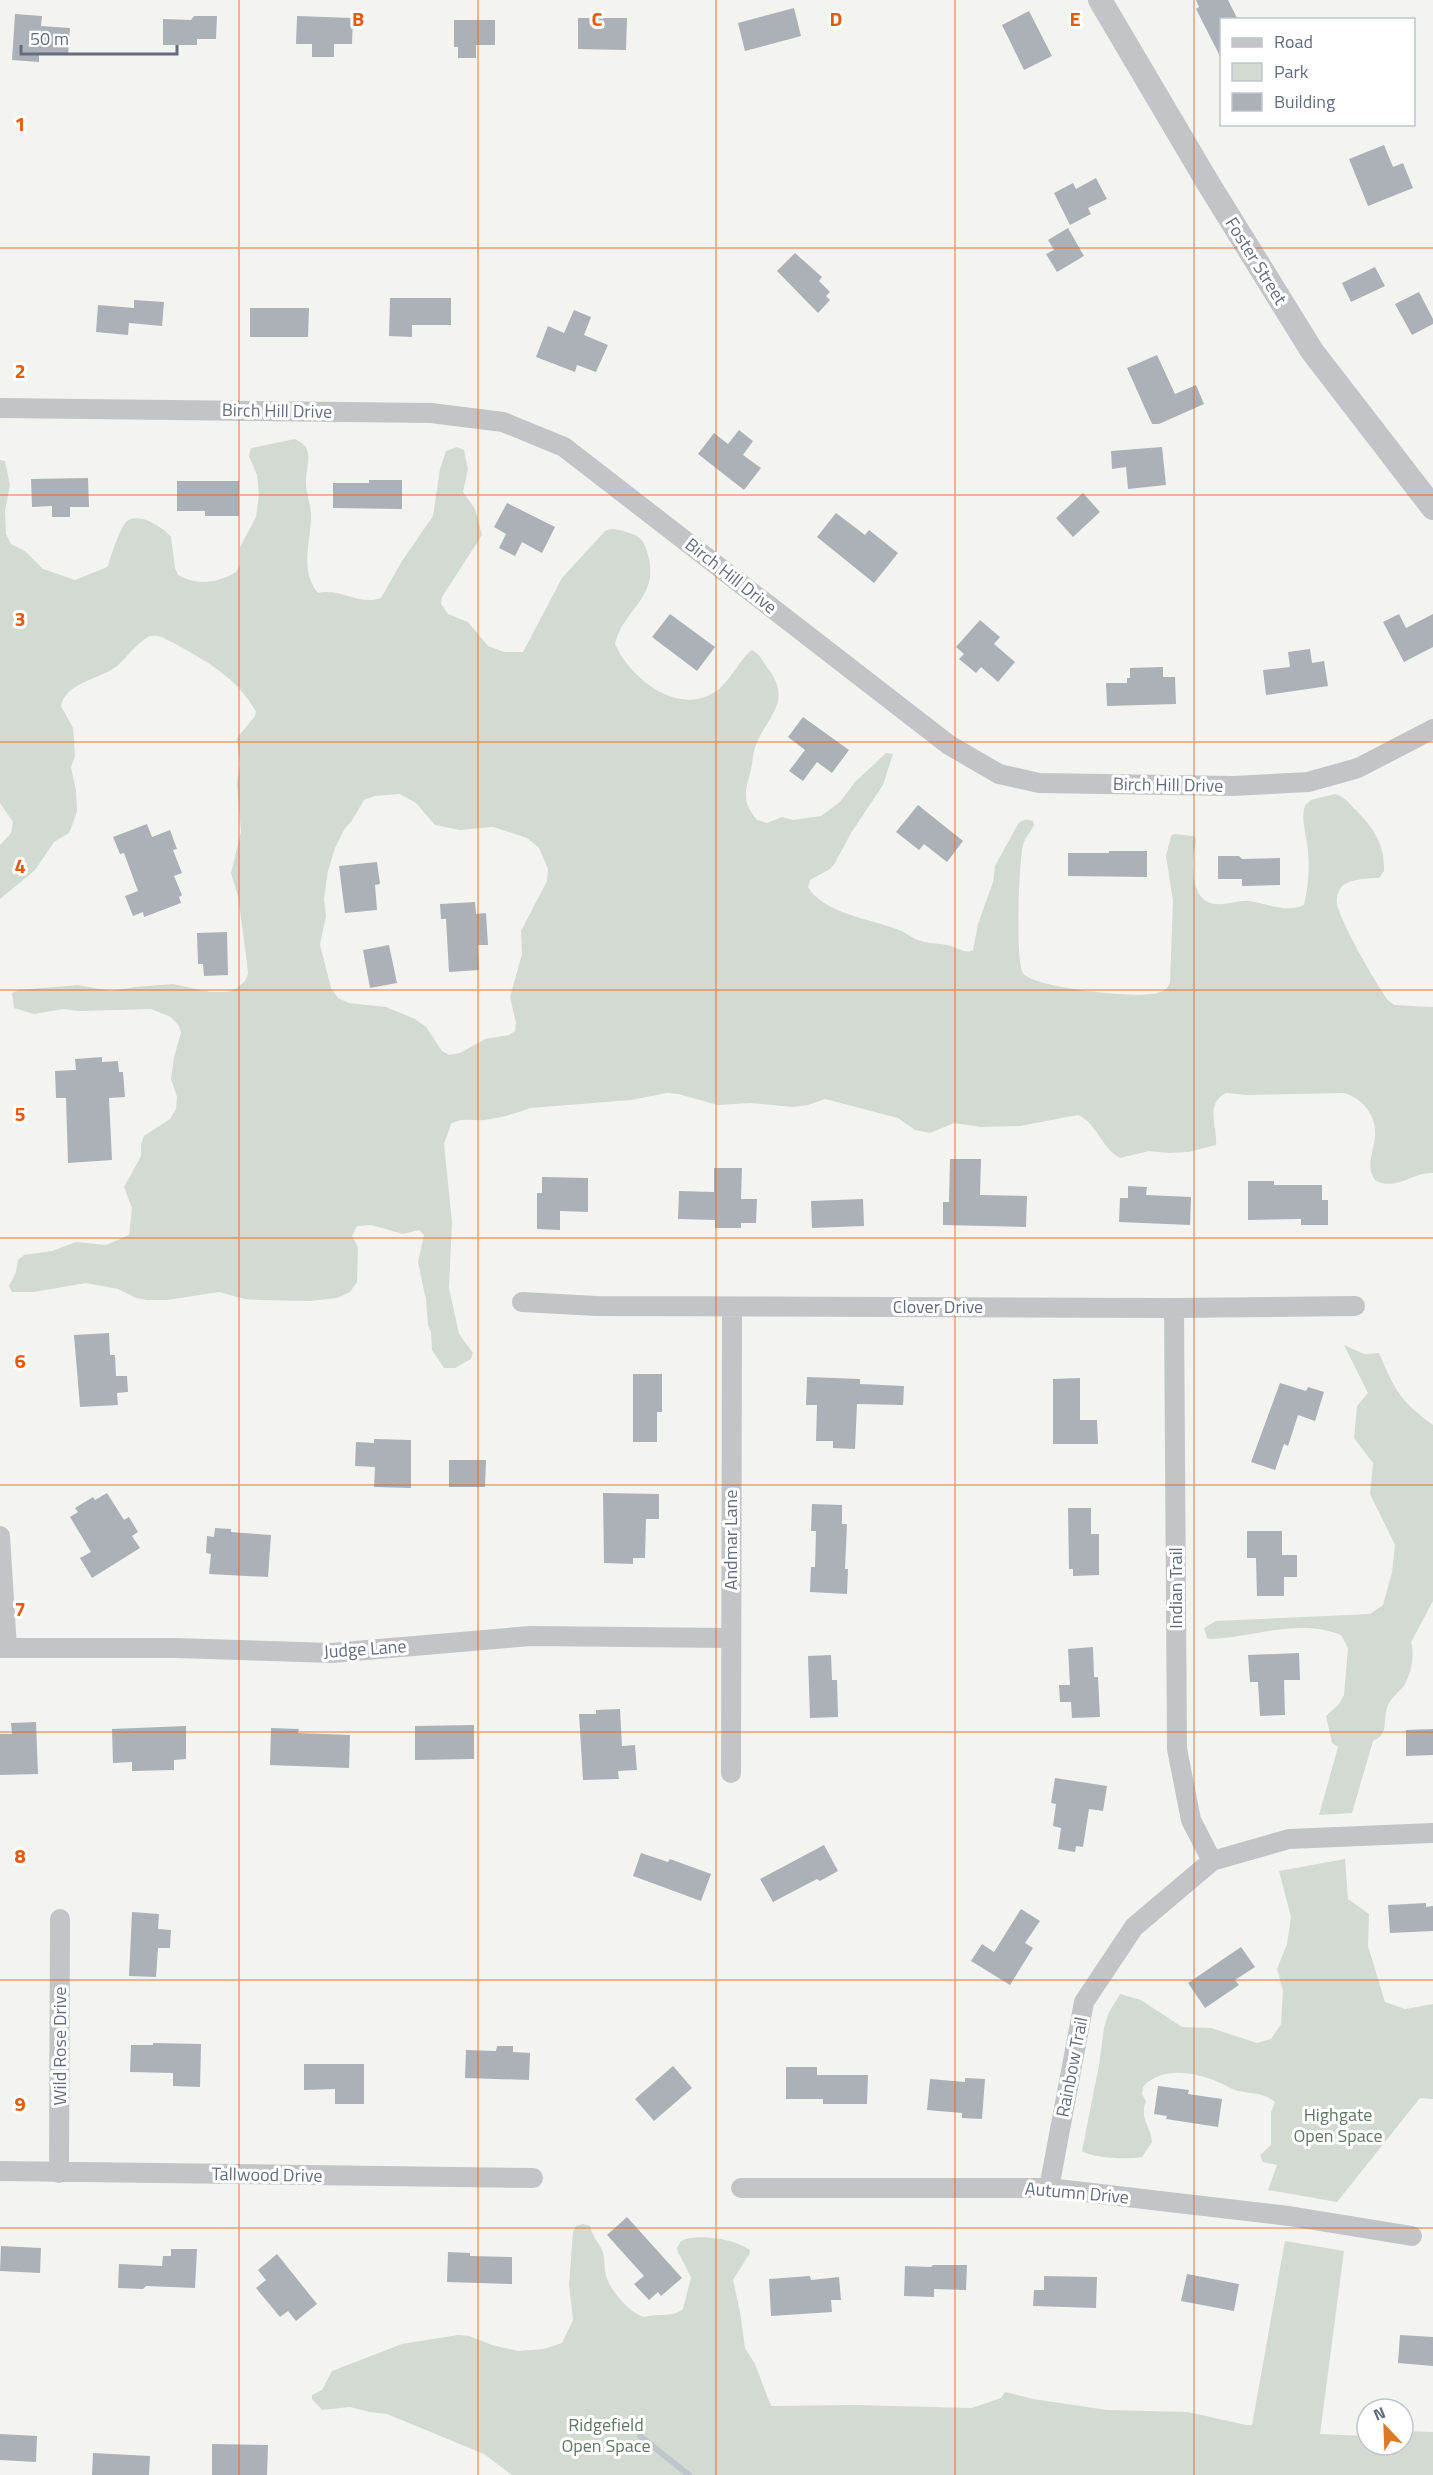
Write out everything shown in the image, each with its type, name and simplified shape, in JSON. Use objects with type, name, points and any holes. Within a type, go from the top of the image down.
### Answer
[{"type":"street","name":"Foster Street","points":[[1100,0],[1208,183],[1312,351],[1433,508]]},
{"type":"street","name":"Birch Hill Drive","points":[[0,408],[431,413],[503,422],[564,447],[949,745],[999,774],[1051,783],[1233,786],[1308,782],[1358,768],[1433,729]]},
{"type":"street","name":"Clover Drive","points":[[522,1302],[596,1306],[1174,1308],[1355,1306]]},
{"type":"street","name":"Andmar Lane","points":[[731,1773],[732,1306]]},
{"type":"street","name":"Indian Trail","points":[[1174,1308],[1176,1749],[1191,1820],[1212,1861]]},
{"type":"street","points":[[0,1536],[3,1648]]},
{"type":"street","name":"Judge Lane","points":[[3,1648],[176,1648],[332,1653],[530,1636],[730,1638]]},
{"type":"street","name":"Rainbow Trail","points":[[1049,2187],[1084,2002],[1134,1927],[1212,1861],[1288,1839],[1433,1833]]},
{"type":"street","name":"Wild Rose Drive","points":[[59,2173],[60,1919]]},
{"type":"street","name":"Tallwood Drive","points":[[0,2171],[533,2178]]},
{"type":"street","name":"Autumn Drive","points":[[741,2188],[1049,2187],[1289,2216],[1412,2236]]},
{"type":"green space","points":[[295,439],[308,451],[306,484],[311,516],[307,565],[312,584],[318,593],[334,593],[365,600],[381,598],[402,561],[433,516],[440,469],[446,451],[457,447],[464,450],[468,469],[463,492],[475,509],[482,535],[442,597],[441,604],[448,614],[468,622],[488,646],[504,652],[523,652],[562,578],[605,531],[618,530],[639,537],[648,555],[649,582],[645,593],[625,621],[615,644],[633,670],[659,691],[689,700],[704,697],[719,689],[752,650],[774,678],[779,697],[777,706],[756,745],[746,790],[748,807],[757,820],[767,823],[782,817],[793,820],[821,816],[840,802],[855,782],[886,753],[893,754],[883,785],[851,833],[835,863],[830,869],[810,880],[808,887],[815,896],[837,910],[899,930],[919,941],[951,946],[965,951],[973,950],[978,924],[993,882],[995,866],[1018,824],[1025,820],[1033,821],[1034,825],[1024,842],[1022,855],[1018,911],[1019,950],[1023,973],[1045,983],[1065,988],[1129,995],[1157,993],[1167,988],[1170,982],[1173,901],[1166,856],[1171,836],[1174,834],[1194,836],[1196,839],[1193,857],[1194,880],[1199,894],[1209,903],[1249,901],[1284,908],[1304,905],[1309,866],[1303,819],[1305,805],[1311,800],[1335,794],[1342,797],[1369,824],[1380,845],[1384,862],[1384,871],[1379,878],[1355,880],[1342,886],[1338,892],[1337,904],[1345,925],[1388,1000],[1394,1005],[1433,1007],[1433,1173],[1390,1184],[1375,1180],[1370,1168],[1375,1138],[1373,1119],[1366,1107],[1344,1093],[1248,1095],[1226,1093],[1215,1103],[1216,1145],[1188,1152],[1149,1151],[1120,1158],[1108,1148],[1090,1124],[1078,1115],[1020,1126],[981,1127],[954,1123],[930,1133],[915,1130],[898,1118],[825,1099],[793,1107],[750,1103],[718,1105],[667,1093],[631,1100],[530,1108],[496,1118],[463,1120],[451,1124],[444,1144],[452,1222],[449,1288],[459,1334],[473,1353],[471,1359],[455,1368],[444,1368],[432,1350],[426,1300],[418,1262],[424,1235],[419,1230],[403,1234],[371,1225],[357,1226],[352,1236],[358,1247],[357,1282],[350,1292],[337,1298],[309,1301],[261,1300],[245,1299],[219,1292],[167,1300],[147,1300],[136,1298],[118,1289],[86,1283],[34,1292],[12,1292],[9,1286],[16,1272],[18,1260],[24,1255],[52,1251],[76,1242],[106,1245],[129,1235],[132,1208],[124,1187],[141,1156],[144,1136],[170,1119],[176,1109],[177,1097],[171,1079],[181,1033],[179,1026],[171,1017],[151,1009],[78,1011],[63,1009],[34,1014],[14,1008],[12,993],[19,990],[78,985],[111,991],[173,984],[210,992],[228,992],[236,989],[245,981],[248,974],[247,963],[238,896],[231,873],[241,832],[237,784],[240,764],[237,738],[256,712],[238,687],[215,667],[162,637],[156,636],[150,636],[144,640],[117,666],[70,691],[61,706],[73,728],[75,756],[71,767],[77,811],[72,826],[69,833],[54,842],[35,870],[0,899],[0,845],[11,833],[13,822],[0,803],[0,460],[5,461],[10,485],[5,511],[6,534],[11,544],[25,551],[43,569],[75,580],[105,568],[108,566],[124,525],[131,519],[137,518],[156,525],[171,537],[178,575],[193,581],[207,582],[222,579],[236,572],[240,565],[240,547],[256,517],[259,494],[257,475],[249,456],[251,448]],"holes":[[[400,794],[416,803],[435,825],[460,830],[493,827],[527,838],[539,848],[548,869],[547,881],[521,931],[522,954],[510,997],[516,1023],[515,1031],[509,1035],[485,1039],[460,1053],[449,1055],[442,1051],[426,1027],[415,1019],[386,1007],[349,1003],[338,998],[331,988],[320,945],[326,916],[324,899],[328,871],[335,848],[345,828],[364,800],[375,796]]]},
{"type":"green space","points":[[1344,1345],[1364,1354],[1379,1353],[1400,1394],[1413,1409],[1433,1425],[1433,1601],[1411,1642],[1412,1659],[1408,1677],[1388,1705],[1382,1734],[1373,1741],[1352,1813],[1319,1815],[1338,1747],[1332,1743],[1326,1716],[1339,1704],[1344,1695],[1348,1648],[1341,1635],[1325,1630],[1293,1628],[1211,1639],[1207,1638],[1204,1628],[1216,1621],[1370,1614],[1383,1605],[1392,1572],[1395,1545],[1370,1494],[1373,1463],[1354,1438],[1357,1406],[1368,1393]]},
{"type":"green space","name":"Highgate Open Space","points":[[1345,1859],[1348,1899],[1369,1914],[1368,1946],[1385,2002],[1405,2009],[1433,2004],[1433,2099],[1420,2098],[1337,2202],[1268,2190],[1277,2165],[1263,2162],[1260,2155],[1271,2145],[1271,2112],[1275,2102],[1266,2096],[1235,2090],[1189,2074],[1159,2076],[1143,2087],[1142,2094],[1146,2101],[1144,2113],[1152,2142],[1142,2157],[1111,2158],[1082,2151],[1104,2028],[1108,2014],[1120,1994],[1141,2000],[1182,2027],[1211,2028],[1257,2043],[1271,2039],[1281,2024],[1283,1991],[1277,1969],[1287,1944],[1291,1917],[1279,1871]]},
{"type":"green space","name":"Ridgefield Open Space","points":[[583,2224],[590,2226],[603,2252],[606,2276],[612,2288],[621,2301],[645,2317],[679,2312],[683,2309],[691,2277],[678,2252],[677,2248],[681,2241],[696,2237],[716,2238],[750,2250],[733,2280],[745,2348],[755,2364],[771,2406],[854,2405],[972,2408],[1001,2398],[1005,2392],[1033,2399],[1107,2410],[1188,2412],[1246,2425],[1252,2425],[1285,2241],[1344,2251],[1320,2434],[1355,2435],[1355,2457],[1415,2457],[1415,2431],[1433,2432],[1433,2475],[512,2475],[484,2454],[387,2414],[350,2407],[322,2410],[312,2399],[312,2395],[322,2390],[332,2371],[402,2344],[458,2335],[469,2336],[492,2345],[518,2351],[544,2349],[562,2343],[573,2320],[569,2285],[573,2232],[576,2226]]},
{"type":"building","points":[[1196,0],[1228,0],[1237,18],[1220,18],[1220,56],[1196,9],[1199,7]]},
{"type":"building","points":[[794,8],[801,36],[745,51],[738,23]]},
{"type":"building","points":[[1029,11],[1052,56],[1024,70],[1002,25]]},
{"type":"building","points":[[15,14],[42,16],[41,26],[70,28],[68,55],[39,53],[39,62],[12,60]]},
{"type":"building","points":[[194,16],[217,16],[216,39],[197,39],[197,45],[163,45],[163,19],[191,20]]},
{"type":"building","points":[[297,16],[353,18],[352,44],[334,44],[334,57],[312,57],[312,44],[296,44]]},
{"type":"building","points":[[578,18],[627,18],[626,50],[578,49]]},
{"type":"building","points":[[454,20],[495,20],[495,45],[476,45],[476,58],[458,58],[458,47],[454,47]]},
{"type":"building","points":[[1384,145],[1393,167],[1403,163],[1413,188],[1368,206],[1349,159]]},
{"type":"building","points":[[1096,178],[1107,199],[1088,208],[1091,214],[1070,225],[1054,193],[1073,183],[1076,189]]},
{"type":"building","points":[[1068,228],[1084,256],[1057,272],[1046,254],[1054,250],[1048,240]]},
{"type":"building","points":[[795,253],[822,277],[819,281],[830,292],[826,296],[830,300],[818,313],[777,271]]},
{"type":"building","points":[[1375,267],[1385,286],[1351,302],[1342,283]]},
{"type":"building","points":[[1419,292],[1433,319],[1433,324],[1412,335],[1395,304]]},
{"type":"building","points":[[390,298],[451,298],[451,325],[412,325],[412,337],[389,336]]},
{"type":"building","points":[[134,300],[164,302],[162,326],[129,323],[128,335],[96,332],[98,305],[134,308]]},
{"type":"building","points":[[250,308],[309,308],[308,337],[250,337]]},
{"type":"building","points":[[574,310],[591,317],[584,335],[608,345],[596,372],[577,365],[575,372],[536,357],[548,326],[564,333]]},
{"type":"building","points":[[1157,355],[1175,394],[1196,385],[1204,404],[1159,424],[1152,424],[1127,368]]},
{"type":"building","points":[[739,430],[753,441],[743,455],[761,468],[744,490],[698,454],[714,433],[728,444]]},
{"type":"building","points":[[1162,447],[1166,485],[1128,489],[1126,467],[1112,469],[1111,451]]},
{"type":"building","points":[[88,478],[89,507],[70,507],[70,517],[52,517],[52,506],[32,507],[31,479]]},
{"type":"building","points":[[369,480],[402,480],[402,509],[333,508],[333,483],[369,483]]},
{"type":"building","points":[[177,481],[239,481],[239,516],[205,516],[205,511],[177,511]]},
{"type":"building","points":[[1083,493],[1100,512],[1073,537],[1056,518]]},
{"type":"building","points":[[507,503],[555,527],[542,553],[522,542],[515,556],[499,548],[506,534],[494,527]]},
{"type":"building","points":[[836,513],[865,535],[869,530],[898,553],[874,583],[817,537]]},
{"type":"building","points":[[670,614],[715,647],[697,671],[652,637]]},
{"type":"building","points":[[1399,614],[1406,628],[1433,614],[1433,647],[1404,662],[1383,622]]},
{"type":"building","points":[[980,620],[1000,637],[994,644],[1015,662],[998,682],[981,667],[976,673],[959,659],[964,654],[956,647]]},
{"type":"building","points":[[1310,649],[1312,663],[1324,661],[1328,686],[1266,695],[1263,670],[1290,667],[1288,652]]},
{"type":"building","points":[[1163,667],[1163,677],[1175,677],[1176,704],[1107,706],[1106,683],[1127,683],[1127,678],[1130,678],[1130,668]]},
{"type":"building","points":[[803,717],[849,750],[832,773],[817,762],[803,781],[789,771],[805,750],[788,737]]},
{"type":"building","points":[[918,805],[963,841],[947,862],[924,844],[919,850],[896,832]]},
{"type":"building","points":[[147,824],[152,837],[170,830],[177,849],[173,850],[182,873],[174,876],[182,895],[179,897],[181,903],[144,917],[143,912],[133,916],[125,896],[138,891],[124,853],[120,854],[113,837]]},
{"type":"building","points":[[1109,851],[1147,851],[1147,877],[1068,876],[1068,853],[1109,853]]},
{"type":"building","points":[[1218,856],[1239,856],[1242,859],[1280,858],[1280,885],[1242,886],[1242,879],[1218,879]]},
{"type":"building","points":[[377,862],[380,884],[375,885],[377,910],[345,913],[339,866]]},
{"type":"building","points":[[475,902],[476,914],[486,913],[488,945],[478,945],[479,970],[449,972],[446,919],[441,919],[440,904]]},
{"type":"building","points":[[227,932],[228,975],[204,976],[203,964],[198,964],[197,933]]},
{"type":"building","points":[[389,945],[397,983],[370,988],[363,950]]},
{"type":"building","points":[[102,1057],[102,1062],[118,1061],[119,1072],[123,1072],[125,1097],[109,1098],[112,1160],[68,1163],[66,1098],[56,1098],[55,1071],[76,1070],[75,1059]]},
{"type":"building","points":[[950,1159],[981,1159],[980,1195],[1027,1196],[1026,1227],[943,1225],[943,1202],[949,1202]]},
{"type":"building","points":[[714,1168],[742,1168],[741,1199],[757,1199],[756,1223],[741,1223],[741,1228],[715,1228],[715,1220],[678,1219],[679,1191],[714,1192]]},
{"type":"building","points":[[542,1177],[588,1178],[588,1212],[560,1211],[560,1230],[537,1229],[537,1193],[542,1193]]},
{"type":"building","points":[[1248,1181],[1274,1181],[1274,1185],[1322,1185],[1322,1200],[1328,1200],[1328,1225],[1301,1225],[1301,1219],[1248,1220]]},
{"type":"building","points":[[1128,1186],[1147,1187],[1146,1195],[1191,1197],[1190,1225],[1119,1222],[1120,1198],[1128,1198]]},
{"type":"building","points":[[863,1199],[864,1226],[812,1228],[811,1201]]},
{"type":"building","points":[[109,1333],[110,1355],[115,1355],[116,1376],[127,1376],[128,1392],[117,1393],[118,1405],[80,1407],[74,1335]]},
{"type":"building","points":[[633,1374],[662,1374],[662,1412],[657,1412],[657,1442],[633,1442]]},
{"type":"building","points":[[807,1377],[860,1379],[860,1384],[904,1386],[903,1405],[857,1404],[855,1449],[833,1448],[833,1441],[816,1441],[817,1405],[806,1405]]},
{"type":"building","points":[[1080,1378],[1080,1420],[1097,1420],[1098,1444],[1053,1444],[1053,1379]]},
{"type":"building","points":[[1280,1383],[1306,1391],[1308,1387],[1324,1392],[1315,1421],[1298,1415],[1288,1446],[1284,1444],[1275,1470],[1251,1462]]},
{"type":"building","points":[[374,1439],[411,1440],[411,1488],[374,1487],[375,1467],[355,1466],[356,1442],[374,1443]]},
{"type":"building","points":[[449,1460],[486,1460],[485,1487],[449,1487]]},
{"type":"building","points":[[107,1493],[124,1520],[129,1517],[138,1532],[132,1536],[140,1548],[92,1578],[80,1558],[91,1552],[70,1517],[78,1512],[75,1508],[93,1497],[95,1500]]},
{"type":"building","points":[[603,1493],[659,1494],[659,1519],[646,1519],[645,1558],[633,1558],[633,1564],[604,1563]]},
{"type":"building","points":[[812,1504],[842,1505],[842,1524],[847,1524],[845,1569],[848,1569],[847,1594],[810,1592],[811,1567],[815,1567],[816,1531],[811,1531]]},
{"type":"building","points":[[1068,1508],[1091,1508],[1091,1534],[1099,1534],[1099,1575],[1073,1576],[1073,1569],[1069,1569]]},
{"type":"building","points":[[215,1528],[231,1529],[231,1532],[271,1535],[268,1577],[209,1574],[211,1554],[206,1553],[207,1536],[214,1537]]},
{"type":"building","points":[[1247,1531],[1282,1531],[1282,1555],[1297,1555],[1297,1577],[1284,1577],[1284,1596],[1257,1596],[1256,1558],[1247,1558]]},
{"type":"building","points":[[1093,1647],[1094,1677],[1098,1677],[1100,1717],[1072,1718],[1071,1702],[1060,1702],[1059,1685],[1070,1685],[1068,1649]]},
{"type":"building","points":[[1299,1653],[1300,1680],[1284,1680],[1285,1715],[1260,1716],[1258,1682],[1250,1682],[1248,1655]]},
{"type":"building","points":[[831,1655],[832,1680],[837,1680],[838,1717],[810,1718],[808,1656]]},
{"type":"building","points":[[620,1709],[622,1746],[635,1745],[637,1770],[618,1771],[619,1779],[583,1780],[579,1714],[596,1714],[596,1710]]},
{"type":"building","points":[[36,1722],[38,1774],[0,1775],[0,1734],[12,1734],[11,1723]]},
{"type":"building","points":[[474,1725],[474,1759],[415,1760],[415,1726]]},
{"type":"building","points":[[186,1726],[186,1759],[174,1760],[174,1770],[132,1771],[132,1762],[113,1763],[112,1729]]},
{"type":"building","points":[[271,1728],[299,1729],[298,1733],[350,1735],[349,1768],[270,1765]]},
{"type":"building","points":[[1433,1729],[1433,1755],[1406,1756],[1406,1730]]},
{"type":"building","points":[[1055,1778],[1107,1786],[1103,1811],[1089,1809],[1083,1847],[1076,1846],[1075,1852],[1058,1849],[1061,1828],[1053,1826],[1056,1804],[1051,1803]]},
{"type":"building","points":[[824,1845],[838,1871],[820,1881],[817,1879],[773,1902],[760,1879]]},
{"type":"building","points":[[641,1853],[668,1862],[670,1859],[711,1874],[701,1901],[633,1876]]},
{"type":"building","points":[[1426,1903],[1426,1907],[1433,1906],[1433,1931],[1390,1933],[1388,1905]]},
{"type":"building","points":[[1021,1909],[1040,1921],[1025,1943],[1033,1948],[1010,1985],[971,1961],[982,1944],[994,1952]]},
{"type":"building","points":[[132,1912],[159,1914],[158,1929],[171,1930],[170,1948],[158,1948],[156,1977],[129,1976]]},
{"type":"building","points":[[1241,1947],[1255,1967],[1235,1980],[1239,1985],[1205,2008],[1188,1983]]},
{"type":"building","points":[[153,2043],[201,2044],[200,2087],[173,2086],[173,2073],[130,2072],[131,2045],[153,2045]]},
{"type":"building","points":[[497,2046],[513,2046],[513,2052],[530,2053],[529,2080],[465,2078],[466,2050],[496,2051]]},
{"type":"building","points":[[304,2064],[364,2064],[364,2104],[335,2104],[335,2089],[304,2090]]},
{"type":"building","points":[[673,2066],[692,2088],[654,2121],[635,2099]]},
{"type":"building","points":[[786,2067],[817,2067],[817,2075],[868,2075],[867,2104],[823,2104],[823,2099],[786,2099]]},
{"type":"building","points":[[965,2078],[985,2079],[982,2119],[962,2118],[962,2113],[927,2110],[930,2079],[965,2082]]},
{"type":"building","points":[[1158,2086],[1189,2090],[1188,2094],[1222,2099],[1218,2127],[1166,2119],[1167,2116],[1154,2114]]},
{"type":"building","points":[[627,2217],[682,2278],[661,2296],[658,2292],[649,2300],[634,2284],[644,2276],[607,2235]]},
{"type":"building","points":[[1,2246],[41,2248],[40,2273],[0,2271]]},
{"type":"building","points":[[171,2249],[197,2249],[195,2288],[146,2286],[143,2289],[118,2288],[119,2264],[162,2266],[163,2256],[171,2256]]},
{"type":"building","points":[[448,2252],[470,2253],[470,2256],[512,2257],[512,2284],[447,2282]]},
{"type":"building","points":[[277,2254],[317,2304],[296,2321],[288,2311],[280,2317],[256,2288],[266,2280],[258,2270]]},
{"type":"building","points":[[933,2265],[967,2265],[966,2290],[934,2289],[934,2297],[904,2296],[905,2266],[931,2267]]},
{"type":"building","points":[[1187,2274],[1239,2284],[1234,2311],[1181,2301]]},
{"type":"building","points":[[810,2276],[811,2280],[839,2277],[841,2300],[831,2300],[832,2312],[771,2316],[769,2279]]},
{"type":"building","points":[[1044,2276],[1097,2277],[1096,2308],[1033,2306],[1034,2290],[1044,2290]]},
{"type":"building","points":[[1400,2335],[1433,2337],[1433,2366],[1398,2363]]},
{"type":"building","points":[[0,2434],[37,2436],[36,2462],[0,2460]]},
{"type":"building","points":[[212,2444],[268,2445],[267,2475],[212,2475]]},
{"type":"building","points":[[93,2453],[150,2456],[149,2475],[92,2475]]},
{"type":"waterway","points":[[640,2436],[689,2475]]}]
